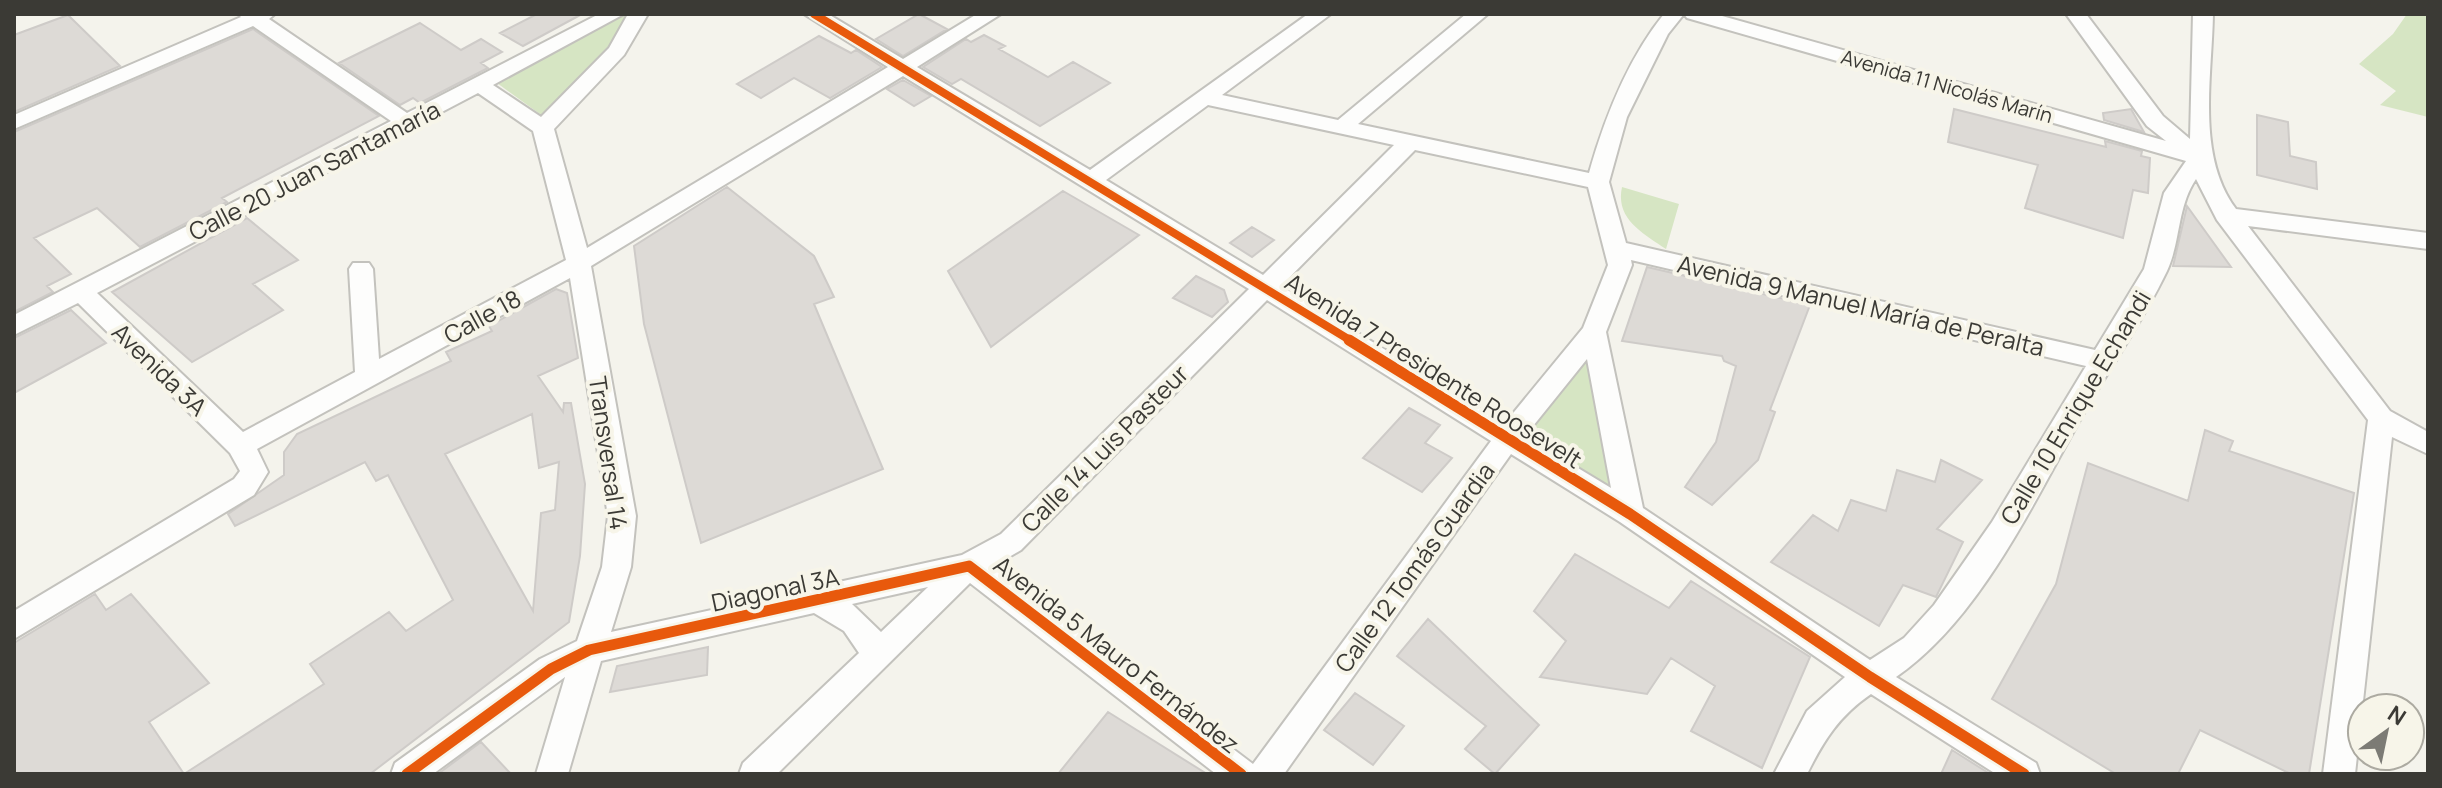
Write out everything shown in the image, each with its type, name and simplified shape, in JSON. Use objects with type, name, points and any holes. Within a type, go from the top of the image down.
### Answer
[{"type":"street","name":"Calle 20 Juan Santamaría","points":[[14,326],[614,14]]},
{"type":"street","points":[[478,84],[543,128],[617,51],[638,14]]},
{"type":"street","name":"Avenida 7 Presidente Roosevelt","points":[[814,14],[1091,180],[1630,514],[1870,677],[2024,774]]},
{"type":"street","name":"Calle 18","points":[[240,446],[579,263],[991,14]]},
{"type":"street","points":[[1091,180],[1321,14]]},
{"type":"street","points":[[1341,128],[1478,14]]},
{"type":"street","points":[[1204,98],[1598,182],[1616,117],[1659,33],[1674,14]]},
{"type":"street","name":"Avenida 11 Nicolás Marín","points":[[1694,14],[2200,158]]},
{"type":"street","points":[[2076,14],[2155,121],[2200,158]]},
{"type":"street","points":[[2203,14],[2200,158],[2212,193],[2225,215],[2381,418],[2428,444]]},
{"type":"street","points":[[14,123],[256,16],[406,122]]},
{"type":"street","name":"Transversal 14","points":[[543,128],[579,263],[622,516],[622,548],[616,577],[589,650],[552,774]]},
{"type":"street","name":"Calle 14 Luis Pasteur","points":[[755,774],[969,566],[1011,542],[1409,143]]},
{"type":"street","name":"Calle 10 Enrique Echandi","points":[[1790,774],[1818,721],[1840,698],[1915,647],[1945,614],[2002,530],[2156,269],[2175,193],[2200,158]]},
{"type":"street","name":"Calle 12 Tomás Guardia","points":[[1265,774],[1507,439],[1594,332],[1617,280],[1620,265],[1598,182]]},
{"type":"street","points":[[2225,215],[2428,241]]},
{"type":"street","name":"Avenida 9 Manuel María de Peralta","points":[[1617,249],[2104,361]]},
{"type":"street","points":[[361,269],[368,378]]},
{"type":"street","name":"Avenida 3A","points":[[80,291],[240,446]]},
{"type":"street","points":[[1594,332],[1630,514]]},
{"type":"street","points":[[2339,774],[2381,418]]},
{"type":"street","points":[[14,626],[244,487],[254,472],[252,462],[240,446]]},
{"type":"street","name":"Diagonal 3A","points":[[407,774],[551,669],[589,650],[969,566]]},
{"type":"street","name":"Avenida 5 Mauro Fernández","points":[[969,566],[1241,774]]},
{"type":"street","name":"Diagonal 3A","points":[[817,600],[841,611],[860,626],[874,646],[875,658]]},
{"type":"green space","points":[[627,14],[612,43],[544,117],[497,83]]},
{"type":"green space","points":[[2407,14],[2428,14],[2428,117],[2380,105],[2396,91],[2359,64],[2393,34]]},
{"type":"green space","points":[[1622,187],[1679,204],[1666,249],[1640,231],[1627,216],[1621,198]]},
{"type":"green space","points":[[1594,332],[1630,514],[1507,439]]},
{"type":"building","points":[[537,14],[582,14],[523,46],[500,33]]},
{"type":"building","points":[[919,14],[947,29],[903,56],[876,39]]},
{"type":"building","points":[[68,15],[120,66],[14,112],[14,35]]},
{"type":"building","points":[[420,23],[461,50],[481,39],[502,52],[481,63],[488,68],[420,103],[413,98],[400,105],[339,63]]},
{"type":"building","points":[[253,29],[379,116],[222,198],[227,202],[140,247],[97,208],[34,238],[71,274],[47,286],[53,292],[14,312],[14,132]]},
{"type":"building","points":[[984,35],[1005,46],[999,49],[1048,77],[1073,62],[1110,83],[1040,126],[961,79],[952,84],[923,67],[966,39],[971,42]]},
{"type":"building","points":[[819,36],[851,53],[856,50],[882,67],[830,98],[794,78],[761,98],[737,84]]},
{"type":"building","points":[[903,80],[931,96],[914,106],[887,89]]},
{"type":"building","points":[[1954,109],[2106,147],[2105,141],[2142,151],[2141,156],[2150,158],[2148,193],[2133,190],[2123,238],[2025,208],[2038,165],[1948,142]]},
{"type":"building","points":[[2131,109],[2144,132],[2104,120],[2103,113]]},
{"type":"building","points":[[2257,115],[2288,122],[2290,156],[2316,162],[2317,189],[2257,175]]},
{"type":"building","points":[[727,187],[814,256],[834,297],[814,304],[883,469],[701,543],[644,324],[634,246]]},
{"type":"building","points":[[1063,191],[1139,235],[991,347],[948,271]]},
{"type":"building","points":[[2187,206],[2231,267],[2173,266]]},
{"type":"building","points":[[247,218],[298,260],[253,284],[283,310],[192,362],[112,292]]},
{"type":"building","points":[[1252,227],[1274,240],[1252,257],[1230,243]]},
{"type":"building","points":[[1647,267],[1810,305],[1770,410],[1775,412],[1758,460],[1712,505],[1685,487],[1716,442],[1736,366],[1724,361],[1722,356],[1622,341]]},
{"type":"building","points":[[1196,276],[1224,290],[1228,302],[1212,317],[1173,298]]},
{"type":"building","points":[[556,289],[567,293],[578,358],[538,376],[563,412],[564,403],[571,403],[585,484],[580,556],[569,622],[370,774],[184,774],[324,684],[310,664],[389,612],[406,631],[453,600],[388,475],[376,481],[365,462],[235,526],[228,514],[284,475],[284,452],[297,434],[451,361],[446,352],[492,331],[489,326]],"holes":[[[532,414],[539,468],[559,462],[555,510],[541,513],[533,611],[445,454]]]},
{"type":"building","points":[[71,310],[106,343],[14,393],[14,338]]},
{"type":"building","points":[[1409,408],[1440,425],[1425,443],[1452,458],[1422,492],[1363,458]]},
{"type":"building","points":[[2205,430],[2233,441],[2229,451],[2354,493],[2309,774],[2291,774],[2200,730],[2178,774],[2116,774],[1992,699],[2056,584],[2088,463],[2188,501]]},
{"type":"building","points":[[1941,460],[1982,480],[1937,529],[1963,542],[1936,597],[1903,585],[1879,626],[1771,562],[1813,515],[1838,531],[1851,500],[1886,511],[1897,470],[1935,482]]},
{"type":"building","points":[[1575,554],[1669,608],[1691,581],[1810,657],[1762,768],[1691,731],[1715,686],[1671,658],[1647,694],[1540,677],[1566,641],[1534,611]]},
{"type":"building","points":[[95,594],[106,610],[131,594],[209,683],[149,722],[184,774],[14,774],[14,643]]},
{"type":"building","points":[[1428,619],[1539,725],[1495,774],[1465,749],[1486,726],[1397,656]]},
{"type":"building","points":[[708,647],[707,675],[610,692],[617,666]]},
{"type":"building","points":[[1355,693],[1404,726],[1373,765],[1324,730]]},
{"type":"building","points":[[1108,712],[1207,774],[1058,774]]},
{"type":"building","points":[[481,742],[511,774],[438,774]]},
{"type":"building","points":[[1952,750],[1990,774],[1941,774]]},
{"type":"cycle path","points":[[814,14],[1091,180],[1630,514],[1870,677],[2024,774]]},
{"type":"cycle path","points":[[407,774],[551,669],[589,650],[969,566],[1241,774]]}]
